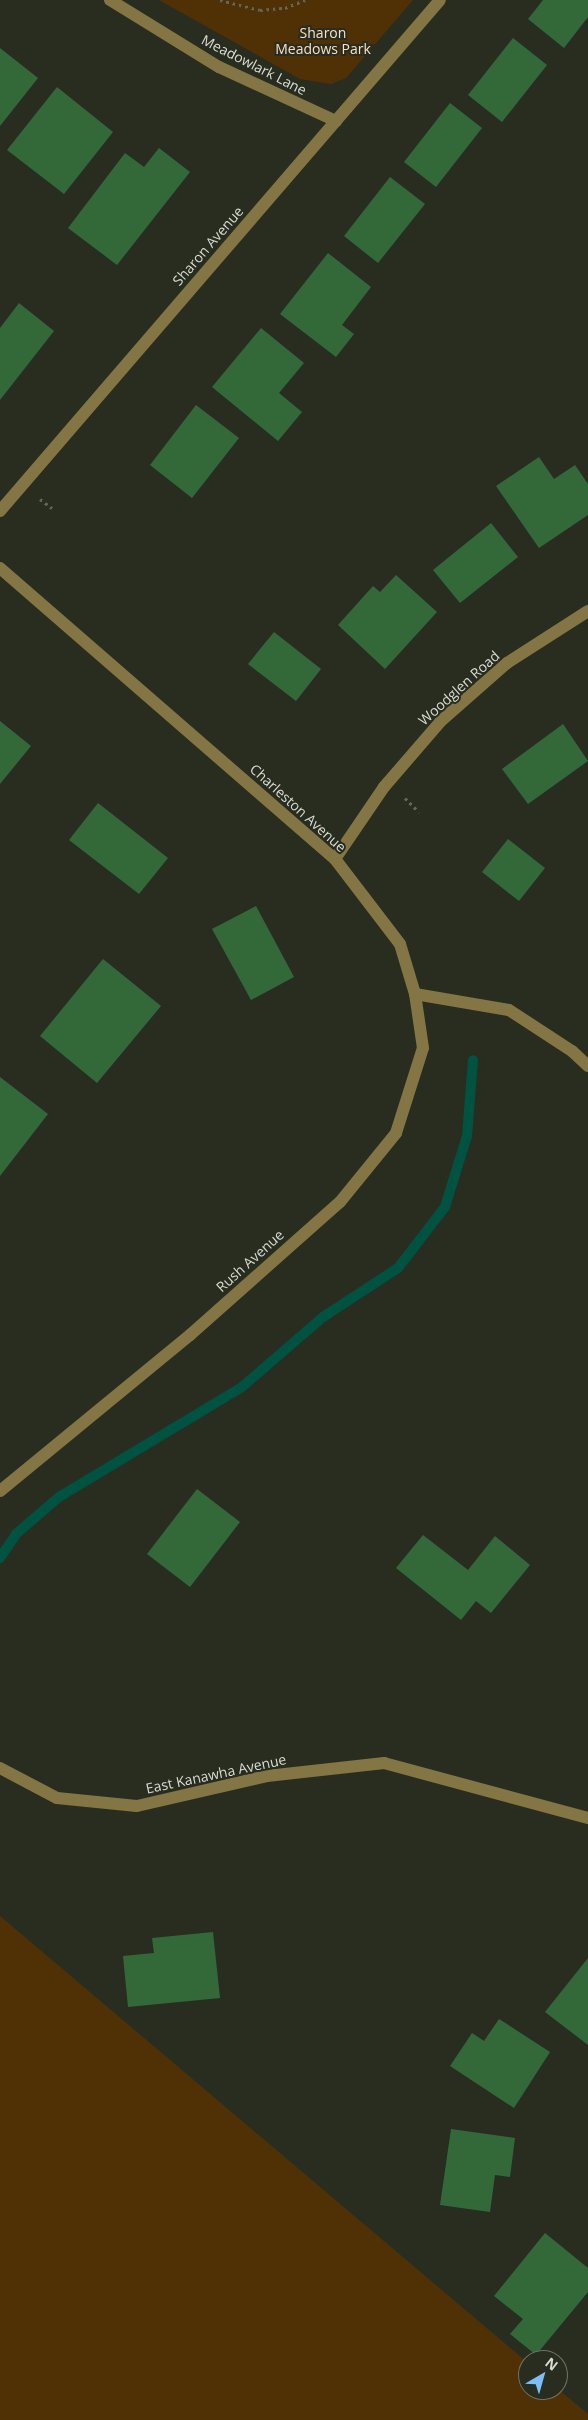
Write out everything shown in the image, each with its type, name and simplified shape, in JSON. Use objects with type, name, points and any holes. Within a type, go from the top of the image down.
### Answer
[{"type":"street","name":"Meadowlark Lane","points":[[110,0],[220,67],[336,121]]},
{"type":"street","name":"Sharon Avenue","points":[[0,511],[440,0]]},
{"type":"street","name":"Charleston Avenue","points":[[0,568],[335,859],[400,944],[415,994]]},
{"type":"street","name":"Woodglen Road","points":[[335,859],[384,786],[441,721],[506,663],[588,611]]},
{"type":"street","points":[[415,994],[509,1010],[572,1051],[588,1066]]},
{"type":"street","name":"Rush Avenue","points":[[0,1491],[160,1361],[340,1202],[396,1133],[423,1048],[415,994]]},
{"type":"street","name":"East Kanawha Avenue","points":[[0,1768],[57,1798],[137,1806],[268,1776],[384,1763],[588,1818]]},
{"type":"path","points":[[220,0],[260,10],[285,8],[305,0]]},
{"type":"green space","name":"Sharon Meadows Park","points":[[159,0],[413,0],[346,78],[331,84],[300,79]]},
{"type":"green space","points":[[0,1916],[518,2355],[518,2400],[568,2400],[568,2397],[588,2414],[588,2420],[0,2420]]},
{"type":"building","points":[[543,0],[588,0],[588,17],[564,48],[528,19]]},
{"type":"building","points":[[513,38],[547,65],[502,122],[468,95]]},
{"type":"building","points":[[0,48],[38,78],[0,126]]},
{"type":"building","points":[[57,87],[113,132],[64,194],[7,150]]},
{"type":"building","points":[[450,103],[482,128],[436,187],[404,162]]},
{"type":"building","points":[[159,148],[190,172],[117,265],[68,228],[125,153],[144,167]]},
{"type":"building","points":[[390,177],[425,204],[378,263],[344,236]]},
{"type":"building","points":[[328,253],[371,287],[342,325],[354,334],[336,357],[280,314]]},
{"type":"building","points":[[19,303],[54,331],[0,400],[0,328]]},
{"type":"building","points":[[261,328],[304,363],[279,393],[302,412],[278,441],[212,387]]},
{"type":"building","points":[[196,405],[239,438],[192,498],[150,465]]},
{"type":"building","points":[[539,457],[554,479],[575,465],[588,484],[588,515],[539,548],[496,486]]},
{"type":"building","points":[[491,523],[518,557],[460,603],[433,570]]},
{"type":"building","points":[[396,575],[437,612],[385,669],[338,625],[373,586],[380,592]]},
{"type":"building","points":[[274,632],[321,669],[296,701],[248,664]]},
{"type":"building","points":[[0,721],[31,746],[0,784]]},
{"type":"building","points":[[563,724],[588,761],[528,804],[502,769]]},
{"type":"building","points":[[98,803],[168,858],[139,894],[69,840]]},
{"type":"building","points":[[508,839],[545,868],[519,901],[482,872]]},
{"type":"building","points":[[256,906],[294,977],[251,1000],[212,929]]},
{"type":"building","points":[[103,959],[161,1006],[97,1083],[40,1036]]},
{"type":"building","points":[[0,1077],[48,1114],[0,1176]]},
{"type":"building","points":[[197,1489],[240,1522],[190,1587],[147,1554]]},
{"type":"building","points":[[423,1535],[468,1570],[495,1536],[530,1565],[491,1613],[476,1601],[461,1620],[396,1568]]},
{"type":"building","points":[[213,1932],[220,1998],[128,2007],[123,1956],[154,1953],[152,1938]]},
{"type":"building","points":[[588,1958],[588,2045],[545,2012]]},
{"type":"building","points":[[499,2019],[550,2052],[514,2108],[450,2066],[472,2033],[484,2041]]},
{"type":"building","points":[[451,2129],[515,2138],[510,2177],[495,2175],[490,2212],[440,2205]]},
{"type":"building","points":[[545,2233],[588,2268],[588,2292],[540,2350],[530,2350],[510,2334],[523,2319],[494,2296]]},
{"type":"waterway","points":[[0,1558],[16,1534],[59,1497],[242,1387],[323,1317],[398,1268],[445,1207],[467,1136],[473,1060]]}]
